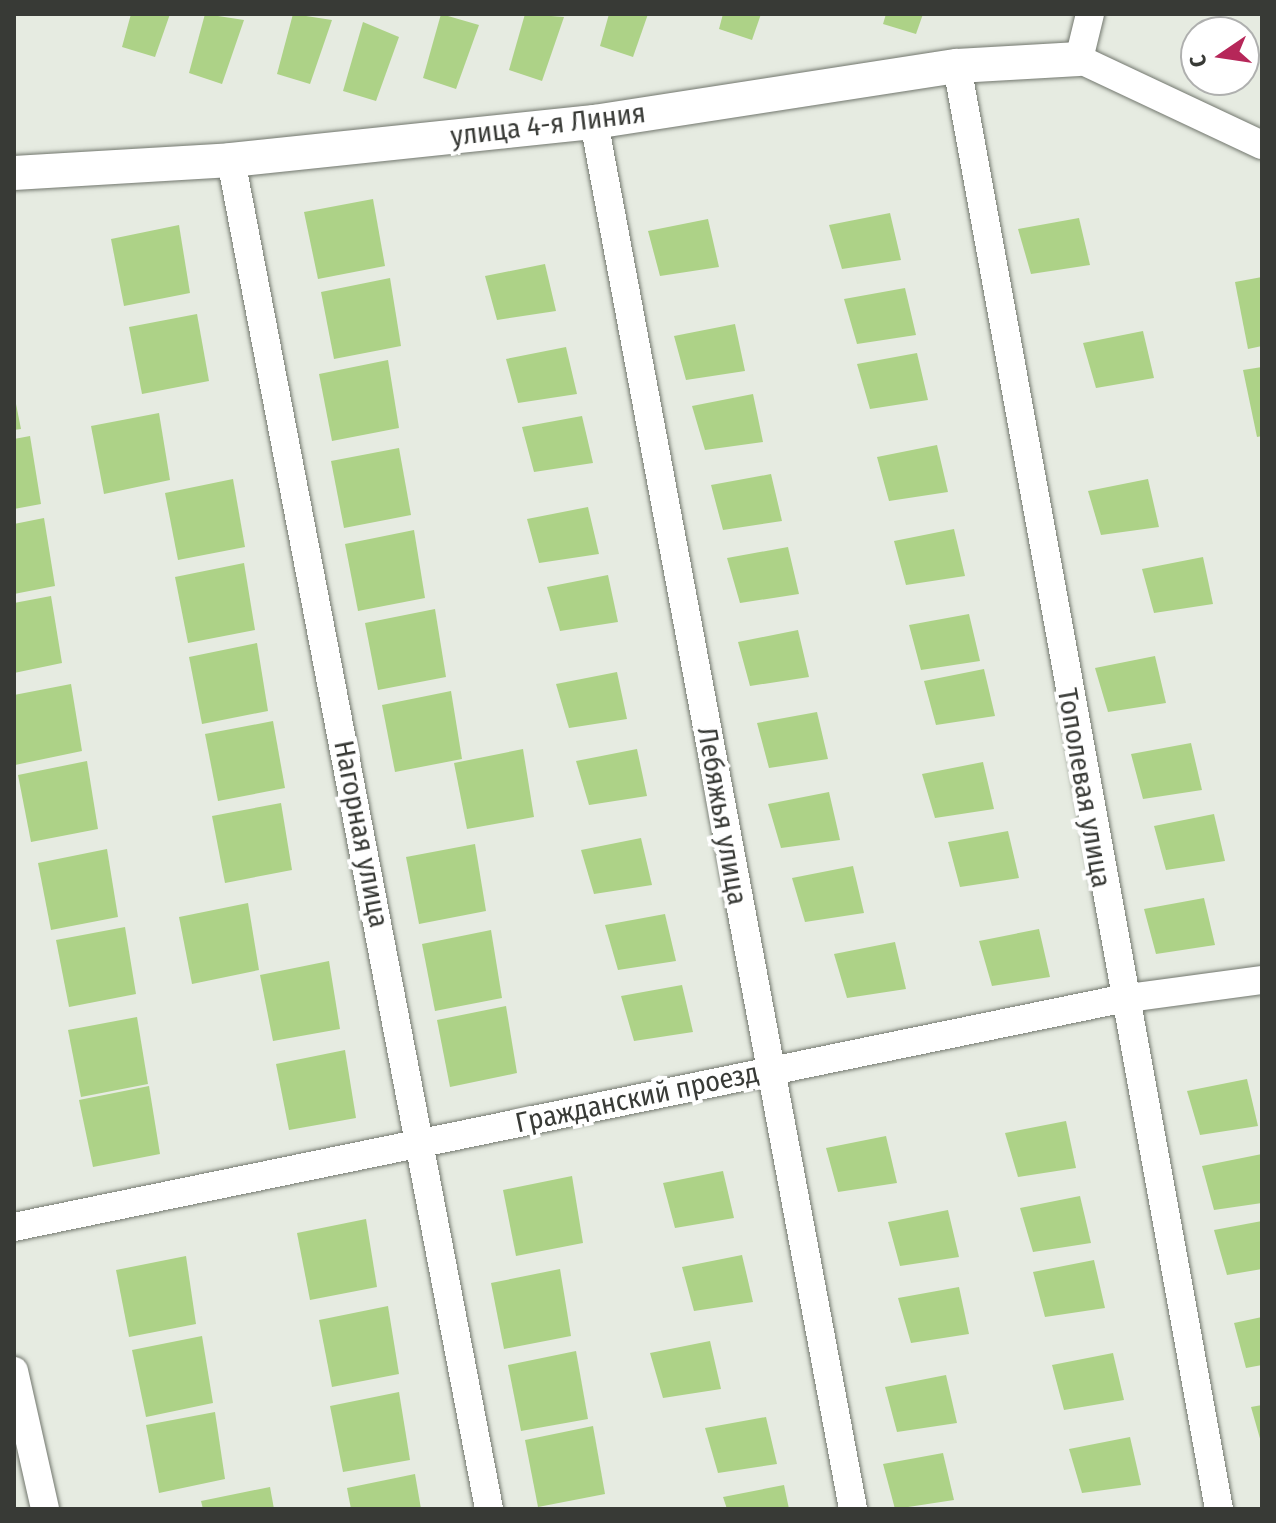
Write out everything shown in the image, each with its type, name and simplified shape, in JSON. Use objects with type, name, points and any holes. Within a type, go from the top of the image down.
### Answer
[{"type":"street","points":[[1090,14],[1079,59],[1262,145]]},
{"type":"street","name":"улица 4-я Линия","points":[[14,173],[231,160],[594,122],[957,66],[1079,59]]},
{"type":"street","name":"Тополевая улица","points":[[957,66],[1121,999],[1219,1509]]},
{"type":"street","name":"Лебяжья улица","points":[[594,122],[853,1509]]},
{"type":"street","name":"Нагорная улица","points":[[231,160],[422,1145],[489,1509]]},
{"type":"street","name":"Гражданский проезд","points":[[14,1227],[422,1145],[769,1069],[1121,999],[1262,980]]},
{"type":"street","points":[[14,1371],[45,1509]]},
{"type":"building","points":[[131,14],[170,14],[155,57],[122,47]]},
{"type":"building","points":[[205,14],[244,20],[222,84],[189,73]]},
{"type":"building","points":[[293,14],[332,20],[310,84],[277,74]]},
{"type":"building","points":[[441,14],[479,25],[456,89],[423,78]]},
{"type":"building","points":[[525,14],[564,17],[542,81],[509,70]]},
{"type":"building","points":[[609,14],[648,14],[633,57],[600,46]]},
{"type":"building","points":[[723,14],[761,14],[752,40],[719,29]]},
{"type":"building","points":[[886,14],[923,14],[916,34],[883,24]]},
{"type":"building","points":[[363,22],[399,37],[376,101],[343,91]]},
{"type":"building","points":[[373,199],[385,266],[318,279],[304,212]]},
{"type":"building","points":[[890,213],[901,260],[842,269],[829,225]]},
{"type":"building","points":[[1079,218],[1090,265],[1031,274],[1018,229]]},
{"type":"building","points":[[708,219],[719,267],[660,276],[648,231]]},
{"type":"building","points":[[179,225],[190,293],[124,306],[111,239]]},
{"type":"building","points":[[545,264],[556,311],[497,320],[485,276]]},
{"type":"building","points":[[1262,277],[1262,346],[1248,349],[1235,282]]},
{"type":"building","points":[[390,278],[401,346],[334,359],[321,292]]},
{"type":"building","points":[[905,288],[916,335],[857,344],[844,299]]},
{"type":"building","points":[[197,314],[209,381],[142,394],[129,327]]},
{"type":"building","points":[[735,324],[745,371],[686,380],[674,336]]},
{"type":"building","points":[[1143,331],[1154,378],[1096,388],[1083,343]]},
{"type":"building","points":[[566,347],[577,394],[518,403],[506,359]]},
{"type":"building","points":[[917,353],[928,400],[870,409],[857,364]]},
{"type":"building","points":[[388,360],[399,428],[332,441],[319,374]]},
{"type":"building","points":[[1262,367],[1262,436],[1257,437],[1243,370]]},
{"type":"building","points":[[14,394],[21,429],[14,430]]},
{"type":"building","points":[[753,394],[763,442],[705,450],[692,406]]},
{"type":"building","points":[[159,413],[170,480],[104,494],[91,426]]},
{"type":"building","points":[[582,416],[593,463],[534,472],[522,427]]},
{"type":"building","points":[[30,436],[41,504],[14,509],[14,439]]},
{"type":"building","points":[[937,445],[948,492],[889,501],[877,457]]},
{"type":"building","points":[[399,448],[411,515],[344,528],[331,461]]},
{"type":"building","points":[[771,474],[782,521],[723,530],[711,485]]},
{"type":"building","points":[[233,479],[245,547],[178,560],[165,493]]},
{"type":"building","points":[[1148,479],[1159,527],[1101,535],[1088,491]]},
{"type":"building","points":[[588,507],[599,554],[539,563],[527,519]]},
{"type":"building","points":[[44,518],[55,586],[14,594],[14,524]]},
{"type":"building","points":[[954,529],[965,576],[906,585],[894,541]]},
{"type":"building","points":[[414,530],[425,598],[358,611],[345,544]]},
{"type":"building","points":[[788,547],[799,594],[740,603],[727,558]]},
{"type":"building","points":[[1203,557],[1213,604],[1154,613],[1142,569]]},
{"type":"building","points":[[244,563],[255,630],[188,643],[175,577]]},
{"type":"building","points":[[608,575],[618,622],[560,631],[547,587]]},
{"type":"building","points":[[51,596],[62,663],[14,673],[14,603]]},
{"type":"building","points":[[435,609],[446,677],[378,690],[365,623]]},
{"type":"building","points":[[969,614],[980,661],[921,670],[909,625]]},
{"type":"building","points":[[798,630],[809,677],[750,686],[738,642]]},
{"type":"building","points":[[257,643],[268,711],[202,724],[189,657]]},
{"type":"building","points":[[1155,656],[1166,703],[1108,712],[1095,668]]},
{"type":"building","points":[[984,669],[995,716],[936,725],[924,681]]},
{"type":"building","points":[[617,672],[627,719],[569,728],[556,684]]},
{"type":"building","points":[[71,684],[82,751],[15,765],[14,695]]},
{"type":"building","points":[[451,691],[462,759],[395,772],[382,705]]},
{"type":"building","points":[[817,712],[828,759],[769,768],[757,723]]},
{"type":"building","points":[[273,721],[285,788],[218,801],[205,734]]},
{"type":"building","points":[[1191,743],[1202,790],[1143,799],[1131,754]]},
{"type":"building","points":[[523,749],[534,817],[467,829],[454,763]]},
{"type":"building","points":[[637,749],[647,796],[589,805],[576,761]]},
{"type":"building","points":[[87,761],[98,829],[31,842],[18,775]]},
{"type":"building","points":[[983,762],[994,809],[935,818],[922,774]]},
{"type":"building","points":[[829,792],[840,840],[781,848],[768,804]]},
{"type":"building","points":[[281,803],[292,870],[225,883],[212,816]]},
{"type":"building","points":[[1214,814],[1225,861],[1166,870],[1154,826]]},
{"type":"building","points":[[1008,831],[1019,878],[960,887],[948,842]]},
{"type":"building","points":[[641,838],[652,885],[594,894],[581,850]]},
{"type":"building","points":[[475,844],[486,911],[419,924],[406,857]]},
{"type":"building","points":[[107,849],[118,917],[51,930],[38,863]]},
{"type":"building","points":[[853,866],[864,913],[805,922],[792,878]]},
{"type":"building","points":[[1204,898],[1215,945],[1156,954],[1144,909]]},
{"type":"building","points":[[248,903],[259,970],[192,984],[179,917]]},
{"type":"building","points":[[665,914],[676,961],[618,970],[605,925]]},
{"type":"building","points":[[125,927],[136,994],[69,1007],[56,940]]},
{"type":"building","points":[[1039,929],[1050,977],[992,986],[979,941]]},
{"type":"building","points":[[491,930],[502,998],[435,1011],[422,944]]},
{"type":"building","points":[[895,942],[906,989],[847,998],[834,954]]},
{"type":"building","points":[[329,961],[340,1029],[273,1041],[260,975]]},
{"type":"building","points":[[682,985],[693,1032],[634,1041],[621,996]]},
{"type":"building","points":[[506,1006],[517,1073],[450,1087],[437,1020]]},
{"type":"building","points":[[137,1017],[148,1084],[81,1097],[68,1030]]},
{"type":"building","points":[[345,1050],[356,1118],[289,1130],[276,1064]]},
{"type":"building","points":[[1247,1079],[1258,1126],[1200,1135],[1187,1091]]},
{"type":"building","points":[[149,1086],[160,1154],[93,1167],[79,1100]]},
{"type":"building","points":[[1066,1121],[1076,1168],[1018,1177],[1005,1133]]},
{"type":"building","points":[[886,1136],[897,1183],[838,1192],[826,1148]]},
{"type":"building","points":[[1262,1154],[1262,1203],[1214,1210],[1202,1166]]},
{"type":"building","points":[[723,1171],[734,1218],[675,1228],[663,1183]]},
{"type":"building","points":[[572,1176],[583,1243],[516,1256],[503,1190]]},
{"type":"building","points":[[1080,1196],[1091,1243],[1033,1252],[1020,1208]]},
{"type":"building","points":[[948,1210],[959,1257],[900,1266],[888,1222]]},
{"type":"building","points":[[366,1219],[377,1287],[310,1300],[297,1233]]},
{"type":"building","points":[[1262,1221],[1262,1269],[1227,1275],[1214,1230]]},
{"type":"building","points":[[742,1255],[753,1302],[694,1311],[682,1267]]},
{"type":"building","points":[[186,1256],[196,1324],[129,1337],[116,1270]]},
{"type":"building","points":[[1094,1260],[1105,1308],[1045,1317],[1033,1272]]},
{"type":"building","points":[[560,1269],[571,1336],[504,1349],[491,1283]]},
{"type":"building","points":[[959,1287],[969,1334],[911,1343],[898,1298]]},
{"type":"building","points":[[388,1306],[399,1374],[332,1387],[319,1320]]},
{"type":"building","points":[[1262,1317],[1262,1365],[1246,1368],[1234,1323]]},
{"type":"building","points":[[202,1336],[213,1403],[146,1417],[132,1350]]},
{"type":"building","points":[[710,1341],[721,1389],[663,1398],[650,1353]]},
{"type":"building","points":[[576,1351],[588,1419],[521,1431],[508,1365]]},
{"type":"building","points":[[1113,1353],[1124,1400],[1064,1410],[1052,1365]]},
{"type":"building","points":[[946,1375],[957,1423],[897,1432],[885,1387]]},
{"type":"building","points":[[399,1392],[410,1460],[343,1472],[330,1406]]},
{"type":"building","points":[[1262,1405],[1262,1442],[1261,1442],[1251,1407]]},
{"type":"building","points":[[215,1412],[225,1479],[159,1493],[146,1425]]},
{"type":"building","points":[[766,1417],[777,1464],[718,1473],[705,1428]]},
{"type":"building","points":[[593,1426],[605,1494],[538,1507],[525,1440]]},
{"type":"building","points":[[1130,1437],[1141,1485],[1082,1493],[1069,1449]]},
{"type":"building","points":[[943,1453],[954,1500],[895,1509],[883,1464]]},
{"type":"building","points":[[415,1474],[421,1509],[351,1509],[347,1488]]},
{"type":"building","points":[[784,1485],[789,1509],[727,1509],[723,1497]]},
{"type":"building","points":[[270,1487],[274,1509],[203,1509],[201,1501]]}]
